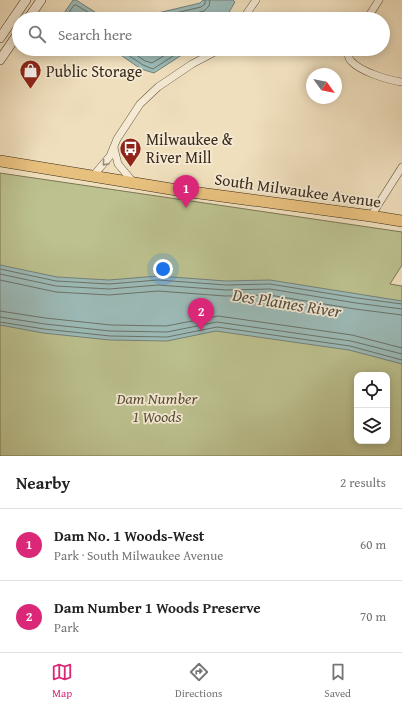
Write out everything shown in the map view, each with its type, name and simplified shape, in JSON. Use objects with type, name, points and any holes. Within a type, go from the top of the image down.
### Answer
[{"type":"main road","points":[[18,12],[26,0]]},
{"type":"main road","points":[[32,12],[40,0]]},
{"type":"main road","points":[[0,38],[12,20]]},
{"type":"main road","points":[[0,60],[12,42]]},
{"type":"main road","name":"South Milwaukee Avenue","points":[[0,161],[177,190],[402,221]]},
{"type":"street","points":[[248,12],[256,0]]},
{"type":"street","points":[[371,12],[379,0]]},
{"type":"street","points":[[93,176],[110,156],[117,139],[140,104],[158,87],[192,64],[207,56]]},
{"type":"street","points":[[349,56],[350,60],[356,65],[379,76],[402,82]]},
{"type":"street","points":[[114,148],[118,164],[134,183]]},
{"type":"street","points":[[371,216],[402,167]]},
{"type":"green space","name":"Dam Number 1 Woods","points":[[0,173],[402,232],[402,265],[390,284],[402,286],[402,456],[0,456]]},
{"type":"water","points":[[73,0],[76,0],[95,12],[65,12]]},
{"type":"water","points":[[203,0],[233,0],[235,2],[229,12],[162,12],[200,3]]},
{"type":"water","points":[[122,56],[180,56],[154,73],[141,69]]},
{"type":"water","name":"Des Plaines River","points":[[0,265],[57,277],[109,280],[158,276],[226,281],[270,280],[402,301],[402,364],[349,350],[216,331],[167,341],[110,340],[43,333],[0,325]]},
{"type":"place","name":"Public Storage","points":[[31,90]]},
{"type":"place","name":"Milwaukee & River Mill","points":[[130,168]]},
{"type":"place","name":"Dam No. 1 Woods-West","points":[[186,208]]},
{"type":"place","name":"Dam Number 1 Woods Preserve","points":[[201,331]]}]
